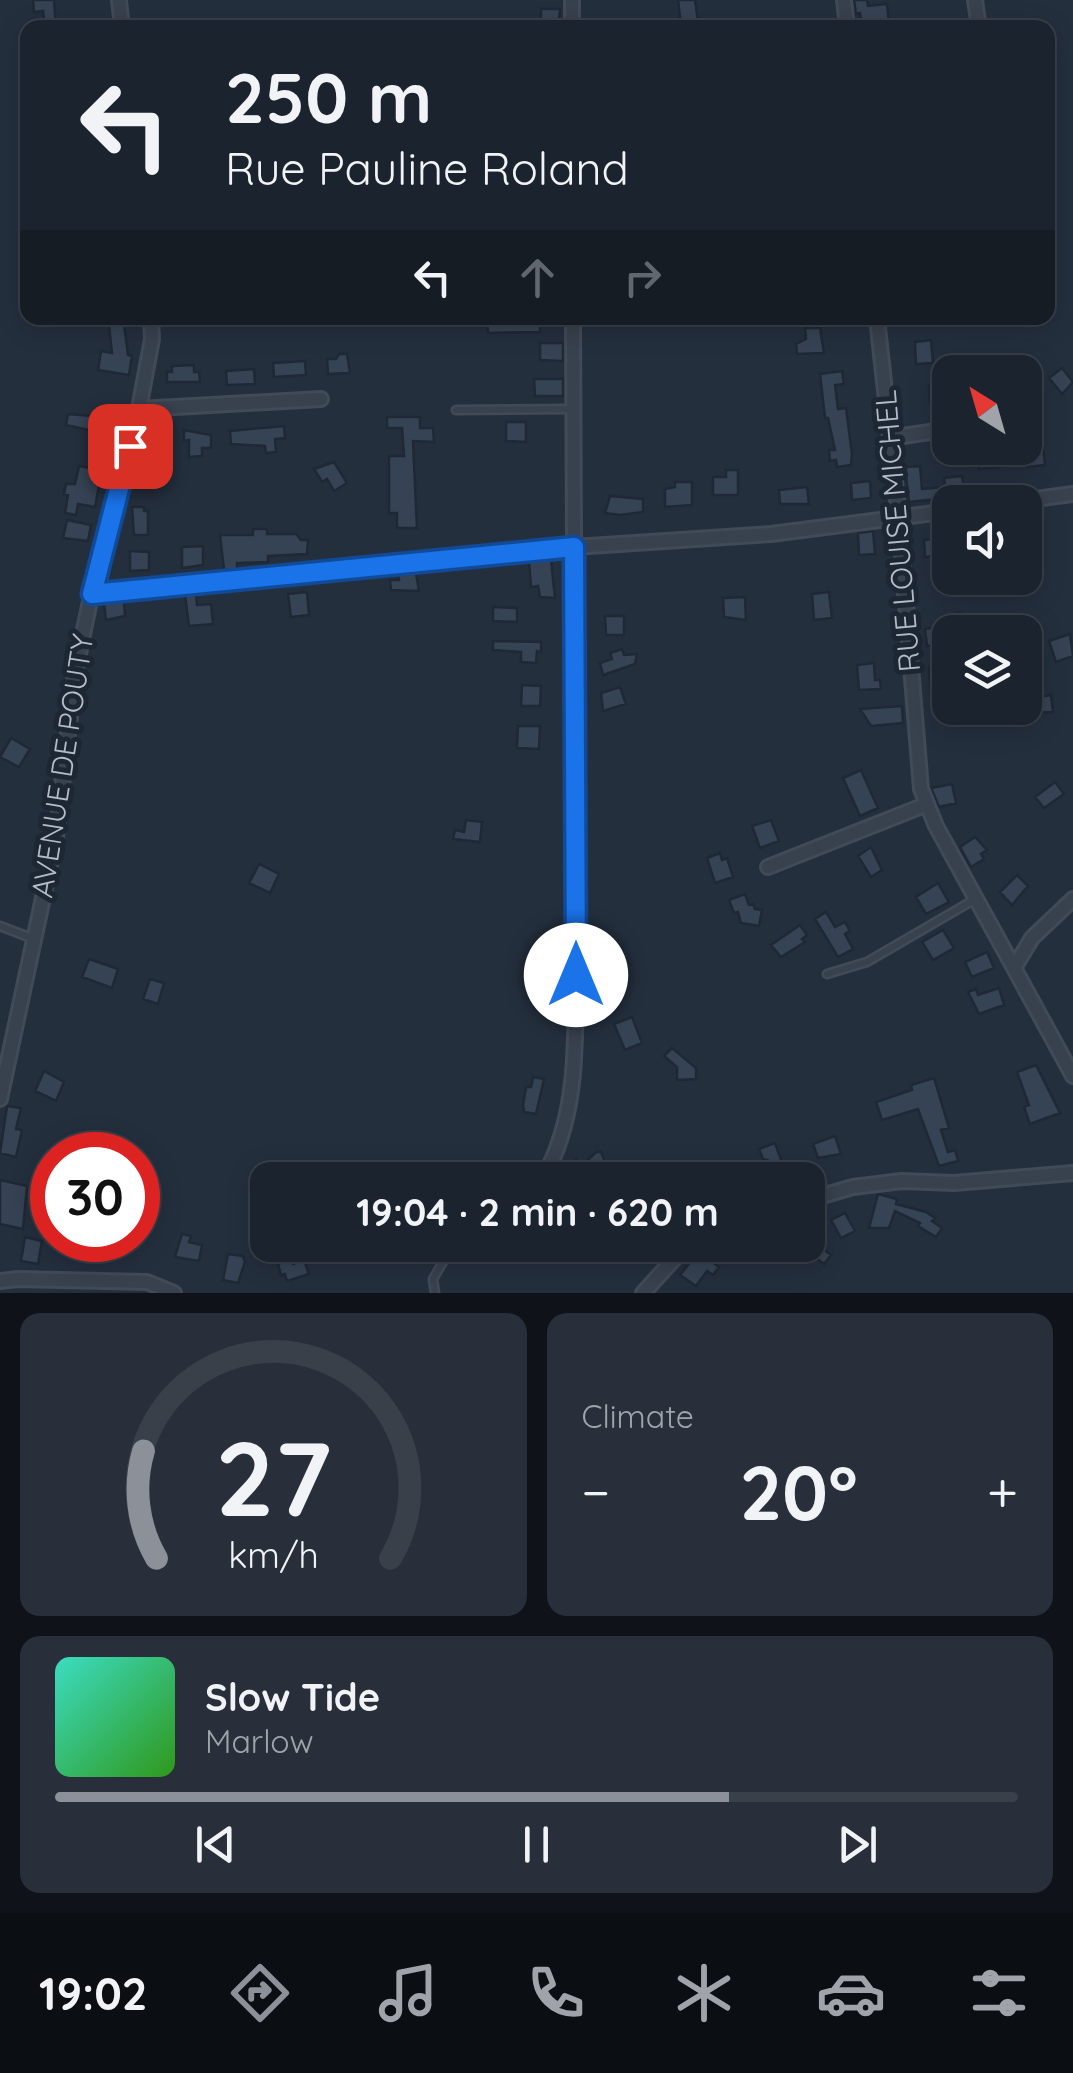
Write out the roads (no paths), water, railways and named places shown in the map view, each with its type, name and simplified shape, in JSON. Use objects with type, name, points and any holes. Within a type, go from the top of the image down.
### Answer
[{"type":"street","name":"AVENUE DE POUTY","points":[[0,1099],[56,837],[75,674],[139,409],[151,325]]},
{"type":"street","points":[[551,1162],[574,1076],[573,325]]},
{"type":"street","name":"RUE LOUISE MICHEL","points":[[878,325],[925,805],[1073,1076]]},
{"type":"street","points":[[139,409],[321,399]]},
{"type":"street","points":[[889,438],[932,432]]},
{"type":"street","points":[[1042,498],[1073,494]]},
{"type":"street","points":[[92,594],[574,547],[771,534],[932,513]]},
{"type":"street","points":[[768,867],[925,805]]},
{"type":"street","points":[[1014,968],[1032,938],[1073,899]]},
{"type":"street","points":[[825,1195],[854,1186],[902,1181],[954,1183],[1073,1173]]},
{"type":"street","points":[[643,1293],[671,1262]]},
{"type":"street","points":[[0,1281],[126,1287],[147,1282],[174,1293]]},
{"type":"lane","points":[[456,410],[573,408]]},
{"type":"lane","points":[[826,974],[867,962],[978,898]]},
{"type":"lane","points":[[0,926],[34,939]]},
{"type":"lane","points":[[435,1293],[433,1279],[443,1262]]}]
